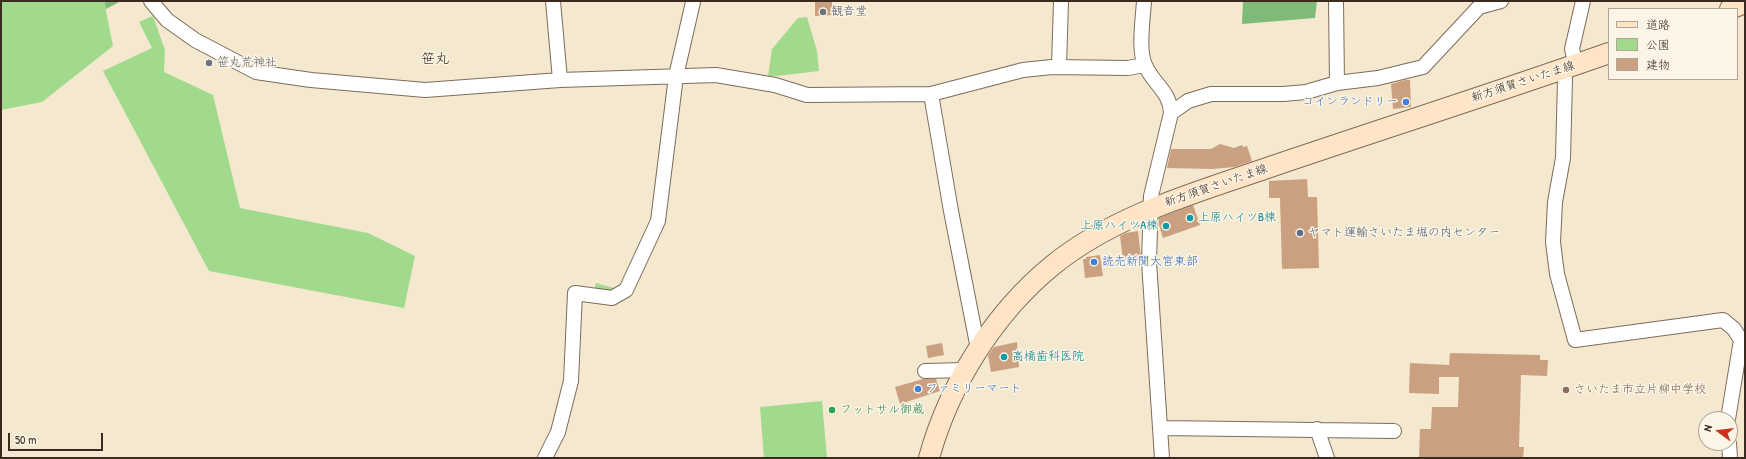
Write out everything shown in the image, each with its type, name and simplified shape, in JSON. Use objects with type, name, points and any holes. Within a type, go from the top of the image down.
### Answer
[{"type":"main road","points":[[1732,8],[1745,3]]},
{"type":"main road","name":"新方須賀さいたま線","points":[[929,458],[943,413],[965,370],[978,349],[1014,303],[1054,264],[1105,232],[1151,209],[1608,53]]},
{"type":"street","points":[[151,1],[167,20],[195,40],[256,72],[311,80],[425,90],[560,80],[716,75],[775,85],[807,95],[931,94],[1023,70],[1059,67],[1128,68],[1144,65]]},
{"type":"street","points":[[553,1],[560,80]]},
{"type":"street","points":[[1059,67],[1061,1]]},
{"type":"street","points":[[1144,1],[1142,51],[1144,65],[1171,102],[1171,113],[1151,196],[1149,262],[1162,458]]},
{"type":"street","points":[[1336,1],[1337,83]]},
{"type":"street","points":[[1171,113],[1188,101],[1212,94],[1283,94],[1306,92],[1337,83],[1378,78],[1423,67],[1479,7],[1501,1]]},
{"type":"street","points":[[1583,1],[1572,49],[1570,67],[1565,79],[1563,158],[1555,202],[1553,242],[1557,274],[1575,340],[1723,320],[1734,329],[1741,340],[1729,411]]},
{"type":"street","points":[[545,458],[558,432],[571,380],[575,293],[612,298],[626,290],[658,221],[676,76],[693,2]]},
{"type":"street","points":[[931,94],[951,211],[978,349]]},
{"type":"street","points":[[925,371],[965,370]]},
{"type":"street","points":[[1160,428],[1394,431]]},
{"type":"street","points":[[1317,429],[1327,458]]},
{"type":"green space","points":[[1,1],[104,1],[113,46],[42,102],[1,110]]},
{"type":"green space","points":[[104,1],[121,1],[106,9]]},
{"type":"green space","points":[[1243,1],[1317,1],[1315,18],[1242,24]]},
{"type":"green space","points":[[153,16],[165,50],[164,72],[213,95],[240,208],[368,233],[415,256],[404,308],[209,271],[103,71],[152,48],[139,22]]},
{"type":"green space","points":[[807,17],[817,51],[819,71],[768,77],[772,49],[798,18]]},
{"type":"green space","points":[[596,283],[617,289],[609,294],[594,291]]},
{"type":"green space","points":[[822,401],[827,458],[764,458],[760,407]]},
{"type":"building","name":"観音堂","points":[[815,1],[832,1],[832,15],[815,16]]},
{"type":"building","points":[[1410,80],[1411,107],[1393,109],[1391,84]]},
{"type":"building","points":[[1220,144],[1234,148],[1242,145],[1243,147],[1247,146],[1252,161],[1234,167],[1213,169],[1167,168],[1171,149],[1211,149]]},
{"type":"building","name":"ヤマト運輸さいたま堀の内センター","points":[[1307,179],[1308,197],[1317,197],[1319,268],[1282,269],[1280,198],[1269,198],[1269,181]]},
{"type":"building","points":[[1193,205],[1200,225],[1163,238],[1159,225],[1159,218]]},
{"type":"building","points":[[1138,231],[1141,258],[1123,260],[1120,236],[1126,233]]},
{"type":"building","points":[[1100,255],[1103,276],[1085,278],[1083,259],[1086,259],[1086,257]]},
{"type":"building","name":"高橋歯科医院","points":[[1017,342],[1019,367],[991,372],[988,355],[994,347]]},
{"type":"building","points":[[942,343],[944,355],[928,358],[926,346]]},
{"type":"building","points":[[1450,353],[1540,355],[1540,360],[1548,360],[1547,376],[1521,375],[1519,447],[1524,447],[1523,458],[1419,458],[1420,429],[1431,429],[1432,407],[1458,407],[1459,377],[1439,377],[1439,394],[1409,393],[1410,363],[1449,365]]},
{"type":"building","name":"ファミリーマート","points":[[923,379],[936,379],[940,391],[900,404],[895,387]]},
{"type":"place","name":"観音堂","points":[[823,12]]},
{"type":"place","name":"笹丸荒神社","points":[[209,63]]},
{"type":"place","name":"コインランドリー","points":[[1406,102]]},
{"type":"place","name":"上原ハイツB棟","points":[[1190,218]]},
{"type":"place","name":"上原ハイツA棟","points":[[1166,226]]},
{"type":"place","name":"ヤマト運輸さいたま堀の内センター","points":[[1300,233]]},
{"type":"place","name":"読売新聞大宮東部","points":[[1094,262]]},
{"type":"place","name":"高橋歯科医院","points":[[1004,357]]},
{"type":"place","name":"ファミリーマート","points":[[918,389]]},
{"type":"place","name":"さいたま市立片柳中学校","points":[[1566,390]]},
{"type":"place","name":"フットサル御蔵","points":[[832,410]]},
{"type":"district","name":"笹丸","points":[[435,59]]}]
